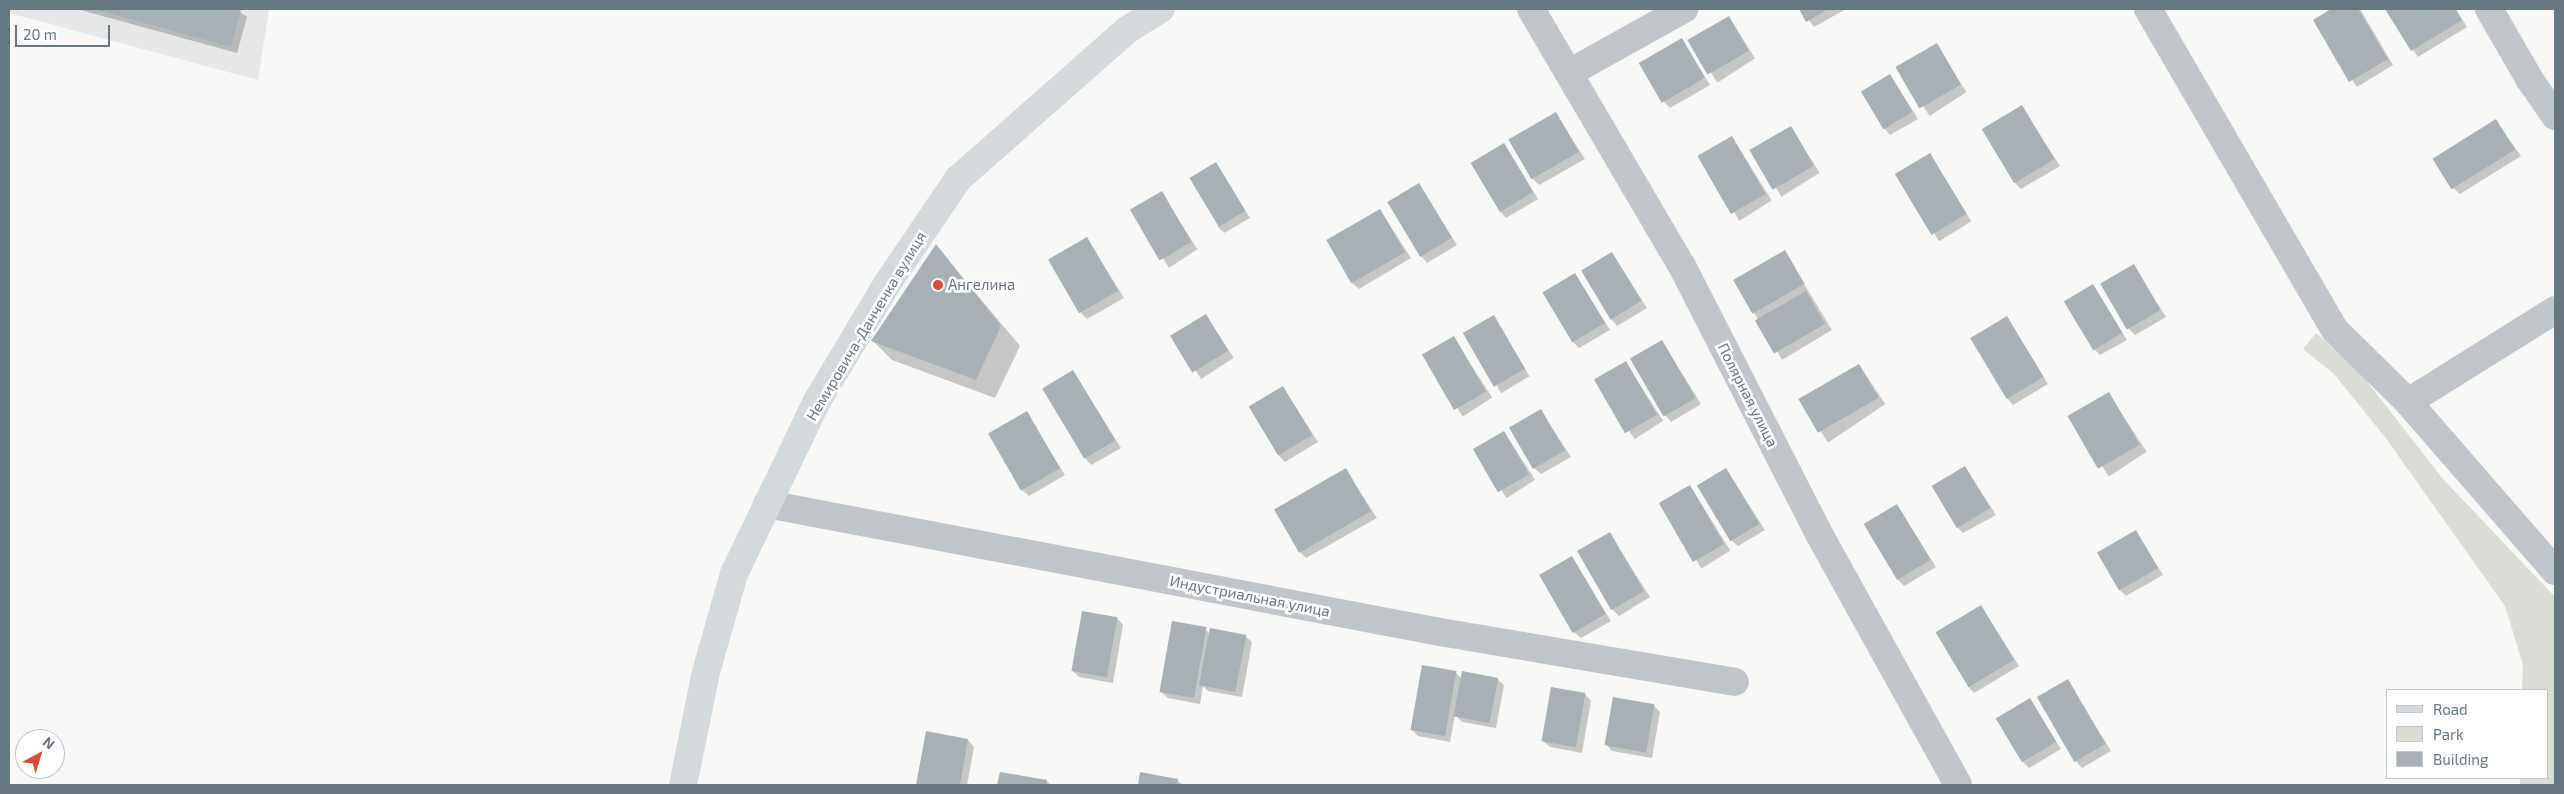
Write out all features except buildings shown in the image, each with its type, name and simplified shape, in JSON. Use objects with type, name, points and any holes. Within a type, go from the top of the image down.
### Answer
[{"type":"street","name":"Немировича-Данченка вулиця","points":[[682,785],[706,672],[734,574],[817,401],[887,284],[958,179],[1127,30],[1161,9]]},
{"type":"street","name":"Полярная улица","points":[[1531,9],[1682,266],[1818,532],[1958,785]]},
{"type":"street","points":[[1569,73],[1684,9]]},
{"type":"street","points":[[2148,9],[2335,330],[2408,402],[2555,571]]},
{"type":"street","points":[[2489,9],[2530,80],[2555,116]]},
{"type":"street","points":[[2408,402],[2555,310]]},
{"type":"street","name":"Индустриальная улица","points":[[767,504],[1430,631],[1735,682]]},
{"type":"shaded area","points":[[9,9],[269,9],[258,80],[9,13]]},
{"type":"green space","points":[[2316,333],[2358,370],[2443,479],[2555,597],[2555,785],[2520,785],[2520,779],[2549,779],[2549,689],[2522,689],[2523,665],[2505,606],[2385,437],[2334,374],[2303,349]]},
{"type":"place","name":"Ангелина","points":[[938,285]]}]
